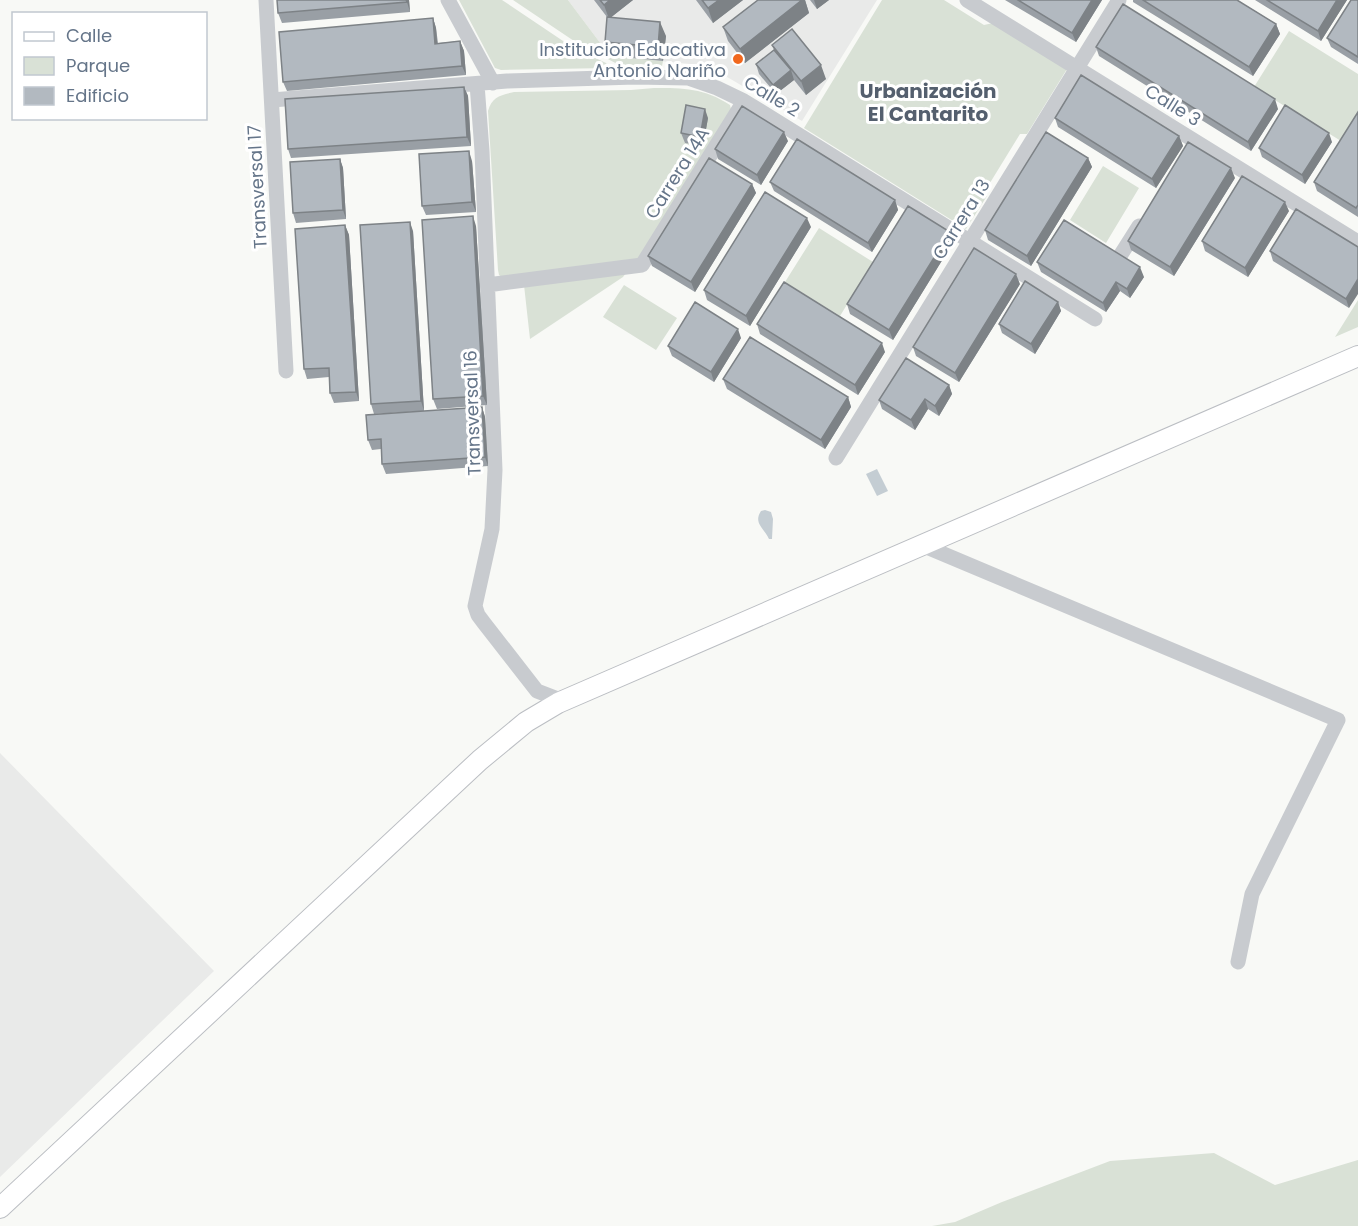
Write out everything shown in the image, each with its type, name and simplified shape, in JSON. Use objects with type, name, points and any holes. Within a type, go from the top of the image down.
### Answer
[{"type":"main road","points":[[0,1208],[485,755],[526,722],[563,701],[1358,356]]},
{"type":"street","name":"Transversal 17","points":[[266,0],[274,37],[272,100],[286,371]]},
{"type":"street","points":[[448,0],[493,83]]},
{"type":"street","name":"Calle 3","points":[[967,0],[1077,68],[1190,144],[1358,243]]},
{"type":"street","name":"Carrera 13","points":[[836,458],[1119,0]]},
{"type":"street","name":"Calle 2","points":[[272,100],[493,83],[635,77],[688,78],[744,101],[1095,319]]},
{"type":"street","name":"Transversal 16","points":[[477,84],[482,151],[495,470],[492,529],[475,606],[478,615],[537,691]]},
{"type":"street","name":"Carrera 14A","points":[[487,285],[642,265],[744,101]]},
{"type":"street","points":[[1120,256],[1147,213]]},
{"type":"street","points":[[922,545],[1338,720],[1252,894],[1238,962]]},
{"type":"street","points":[[535,717],[537,691],[563,701]]},
{"type":"shaded area","name":"Institucion Educativa Antonio Nariño","points":[[568,0],[877,0],[802,121],[717,71],[700,65],[610,56]]},
{"type":"shaded area","points":[[877,469],[888,491],[877,496],[866,474]]},
{"type":"shaded area","points":[[761,511],[771,512],[773,519],[772,539],[769,539],[758,519]]},
{"type":"shaded area","points":[[0,753],[214,971],[0,1177]]},
{"type":"green space","points":[[459,0],[502,0],[572,47],[606,63],[609,68],[501,70],[495,68]]},
{"type":"green space","points":[[513,0],[568,0],[610,56],[663,61],[662,66],[621,66],[574,41]]},
{"type":"green space","points":[[882,0],[944,0],[984,25],[993,23],[1067,69],[1027,134],[1020,134],[985,191],[987,196],[966,229],[804,128]]},
{"type":"green space","points":[[1289,31],[1358,74],[1358,115],[1341,141],[1254,87]]},
{"type":"green space","points":[[654,88],[702,92],[720,99],[730,105],[731,109],[640,262],[503,278],[499,275],[488,111],[494,100],[514,92]]},
{"type":"green space","points":[[1103,166],[1139,188],[1106,243],[1070,220]]},
{"type":"green space","points":[[819,228],[873,262],[840,316],[785,282]]},
{"type":"green space","points":[[626,273],[623,277],[530,339],[524,285]]},
{"type":"green space","points":[[624,285],[677,318],[656,350],[603,317]]},
{"type":"green space","points":[[1358,300],[1358,327],[1335,337]]},
{"type":"green space","points":[[1214,1153],[1275,1185],[1358,1160],[1358,1226],[932,1226],[955,1222],[1110,1161]]},
{"type":"building","points":[[277,0],[406,0],[407,2],[278,13]]},
{"type":"building","points":[[600,0],[610,0],[604,5]]},
{"type":"building","points":[[702,0],[719,0],[708,8]]},
{"type":"building","points":[[758,0],[802,0],[740,49],[723,27]]},
{"type":"building","points":[[1018,0],[1092,0],[1072,33]]},
{"type":"building","points":[[1143,0],[1237,0],[1276,24],[1249,67]]},
{"type":"building","points":[[1267,0],[1337,0],[1318,31]]},
{"type":"building","points":[[1351,0],[1358,0],[1358,57],[1327,38]]},
{"type":"building","points":[[1123,4],[1275,99],[1248,142],[1096,47]]},
{"type":"building","points":[[607,17],[660,22],[658,47],[605,42]]},
{"type":"building","points":[[433,18],[435,44],[460,41],[462,66],[283,82],[279,32]]},
{"type":"building","points":[[792,29],[821,65],[801,81],[772,45]]},
{"type":"building","points":[[774,50],[791,70],[773,85],[756,64]]},
{"type":"building","points":[[1081,75],[1179,136],[1152,179],[1055,118]]},
{"type":"building","points":[[464,87],[467,137],[288,149],[285,99]]},
{"type":"building","points":[[686,105],[705,109],[700,137],[681,133]]},
{"type":"building","points":[[1285,105],[1329,133],[1302,175],[1259,148]]},
{"type":"building","points":[[742,106],[784,132],[757,175],[715,149]]},
{"type":"building","points":[[1358,112],[1358,205],[1356,208],[1314,182]]},
{"type":"building","points":[[1046,132],[1088,158],[1027,256],[985,230]]},
{"type":"building","points":[[797,139],[895,200],[868,243],[770,182]]},
{"type":"building","points":[[1188,142],[1231,168],[1170,267],[1128,241]]},
{"type":"building","points":[[469,151],[472,202],[422,206],[419,154]]},
{"type":"building","points":[[709,158],[752,184],[691,282],[648,256]]},
{"type":"building","points":[[340,159],[343,210],[293,213],[290,162]]},
{"type":"building","points":[[1242,176],[1285,202],[1245,268],[1202,241]]},
{"type":"building","points":[[765,192],[807,218],[746,316],[704,290]]},
{"type":"building","points":[[908,206],[950,232],[889,330],[847,304]]},
{"type":"building","points":[[1296,209],[1358,247],[1358,279],[1346,299],[1270,251]]},
{"type":"building","points":[[473,216],[483,396],[433,399],[422,220]]},
{"type":"building","points":[[1064,220],[1140,267],[1127,289],[1116,282],[1103,303],[1037,262]]},
{"type":"building","points":[[410,222],[421,401],[371,404],[360,225]]},
{"type":"building","points":[[345,225],[356,392],[330,393],[329,368],[304,369],[295,229]]},
{"type":"building","points":[[974,248],[1016,274],[955,373],[913,347]]},
{"type":"building","points":[[1025,281],[1058,302],[1031,344],[999,324]]},
{"type":"building","points":[[784,282],[882,343],[855,385],[757,324]]},
{"type":"building","points":[[695,302],[738,329],[711,372],[668,346]]},
{"type":"building","points":[[750,337],[848,397],[821,440],[723,379]]},
{"type":"building","points":[[906,358],[949,385],[935,406],[925,399],[911,420],[879,400]]},
{"type":"building","points":[[482,407],[485,457],[382,464],[381,439],[368,440],[366,415]]},
{"type":"place","name":"Institucion Educativa Antonio Nariño","points":[[738,59]]},
{"type":"district","name":"Urbanización El Cantarito","points":[[928,102]]}]
